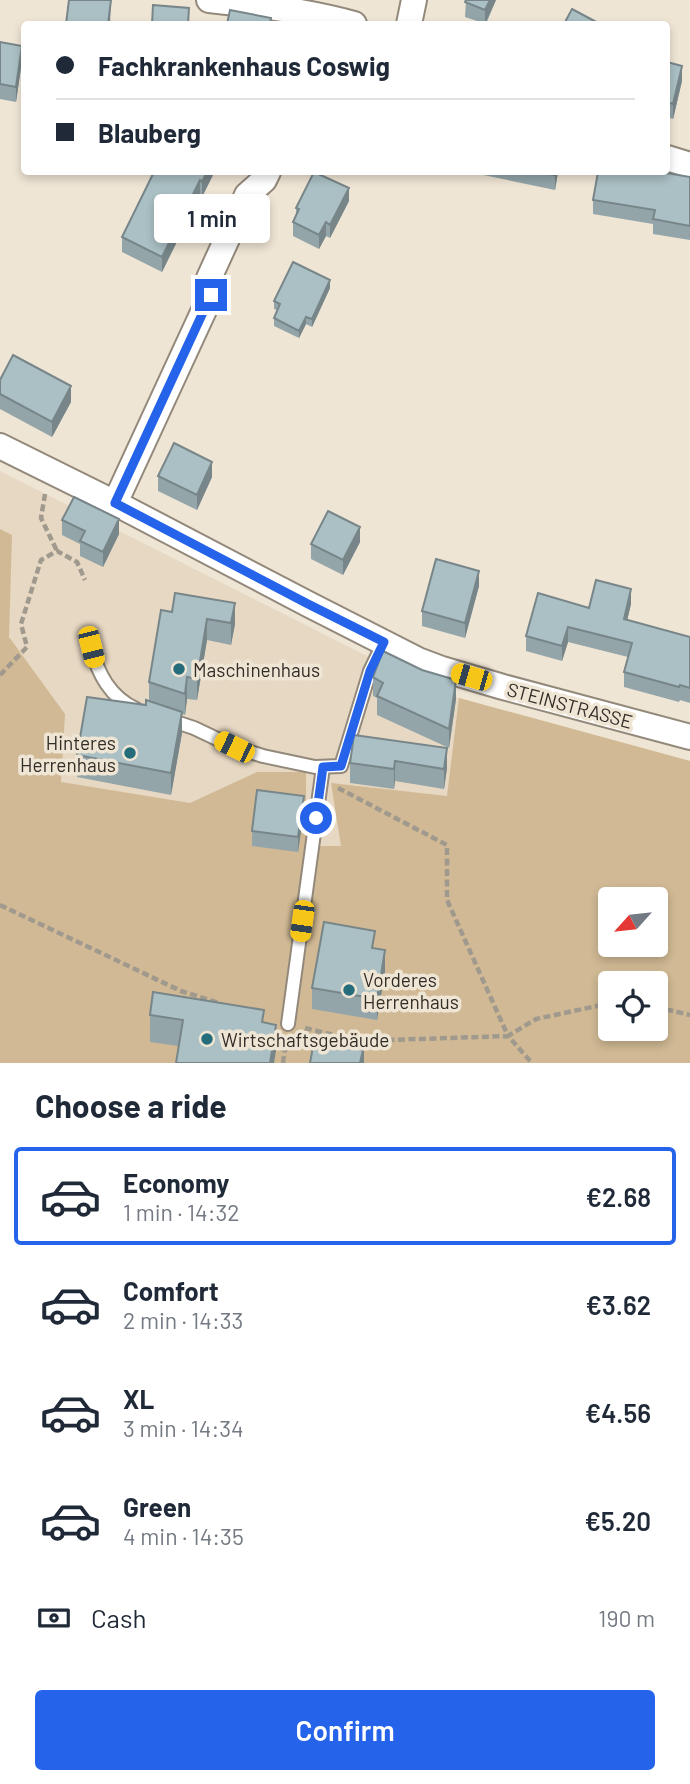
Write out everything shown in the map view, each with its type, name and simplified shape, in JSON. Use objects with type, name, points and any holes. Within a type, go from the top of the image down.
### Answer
[{"type":"street","points":[[209,0],[255,5],[332,21]]},
{"type":"street","points":[[410,21],[414,0]]},
{"type":"street","points":[[670,159],[690,166]]},
{"type":"street","points":[[115,503],[211,295],[209,278],[247,195],[266,175]]},
{"type":"street","name":"STEINSTRASSE","points":[[0,446],[418,660],[442,669],[690,737]]},
{"type":"lane","points":[[91,647],[103,679],[124,704],[194,728],[234,747],[276,759],[323,767],[341,766],[370,671],[384,642]]},
{"type":"lane","points":[[288,1024],[323,767]]},
{"type":"path","points":[[50,471],[41,518],[57,551],[77,562],[85,580]]},
{"type":"path","points":[[0,675],[27,647],[21,624],[41,560],[57,551]]},
{"type":"path","points":[[341,766],[337,788],[447,845],[447,900],[509,1036],[532,1063]]},
{"type":"path","points":[[0,905],[181,991],[221,1004]]},
{"type":"path","points":[[288,1024],[359,1041],[509,1036],[536,1019],[598,1006]]},
{"type":"path","points":[[668,1010],[690,1015]]},
{"type":"shaded area","points":[[0,471],[363,654],[459,698],[690,761],[690,1063],[0,1063]]},
{"type":"shaded area","points":[[0,529],[12,535],[9,637],[65,714],[61,782],[190,803],[257,772],[306,772],[306,846],[341,846],[331,783],[447,796],[459,698],[690,761],[690,1063],[0,1063]]},
{"type":"building","points":[[69,0],[111,0],[108,21],[66,21]]},
{"type":"building","points":[[490,0],[485,10],[465,2]]},
{"type":"building","points":[[153,5],[189,8],[188,21],[152,21]]},
{"type":"building","points":[[572,9],[594,21],[566,21]]},
{"type":"building","points":[[230,10],[271,18],[270,21],[228,21]]},
{"type":"building","points":[[0,42],[21,46],[16,87],[0,84]]},
{"type":"building","points":[[670,63],[682,66],[673,104],[670,103]]},
{"type":"building","points":[[670,174],[690,177],[690,226],[653,219],[655,210],[593,200],[597,175]]},
{"type":"building","points":[[153,175],[206,175],[202,182],[200,180],[162,257],[122,237]]},
{"type":"building","points":[[312,175],[321,175],[349,188],[330,225],[326,222],[319,235],[293,222],[299,209],[296,208]]},
{"type":"building","points":[[293,262],[330,280],[312,319],[306,317],[299,331],[274,318],[280,304],[274,301]]},
{"type":"building","points":[[13,355],[71,386],[52,422],[0,394],[0,380]]},
{"type":"building","points":[[174,443],[212,462],[197,495],[158,476]]},
{"type":"building","points":[[74,497],[119,519],[103,552],[80,541],[85,531],[62,520]]},
{"type":"building","points":[[328,511],[360,527],[343,560],[311,544]]},
{"type":"building","points":[[436,559],[479,571],[465,623],[422,611]]},
{"type":"building","points":[[596,580],[631,589],[624,619],[690,637],[690,688],[624,672],[632,643],[568,627],[562,646],[526,636],[538,593],[589,608]]},
{"type":"building","name":"Maschinenhaus","points":[[175,593],[235,603],[231,623],[207,619],[197,679],[187,677],[185,694],[149,682],[161,610],[172,612]]},
{"type":"building","points":[[383,651],[422,670],[456,680],[449,729],[377,696],[383,683],[373,677]]},
{"type":"building","points":[[87,697],[146,705],[146,700],[182,712],[171,773],[77,755]]},
{"type":"building","points":[[354,735],[447,748],[444,769],[395,761],[394,769],[350,763]]},
{"type":"building","points":[[257,790],[304,796],[298,837],[252,831]]},
{"type":"building","name":"Vorderes Herrenhaus","points":[[324,922],[375,931],[372,948],[385,950],[377,999],[312,988]]},
{"type":"building","points":[[153,992],[264,1010],[262,1022],[276,1025],[270,1063],[176,1063],[183,1020],[150,1015]]},
{"type":"building","points":[[315,1036],[364,1045],[360,1063],[310,1063]]},
{"type":"place","name":"Maschinenhaus","points":[[179,669]]},
{"type":"place","name":"Hinteres Herrenhaus","points":[[130,753]]},
{"type":"place","name":"Vorderes Herrenhaus","points":[[349,990]]},
{"type":"place","name":"Wirtschaftsgebäude","points":[[207,1039]]},
{"type":"route","points":[[211,295],[115,503],[384,642],[370,671],[341,766],[323,767],[316,818]]}]
